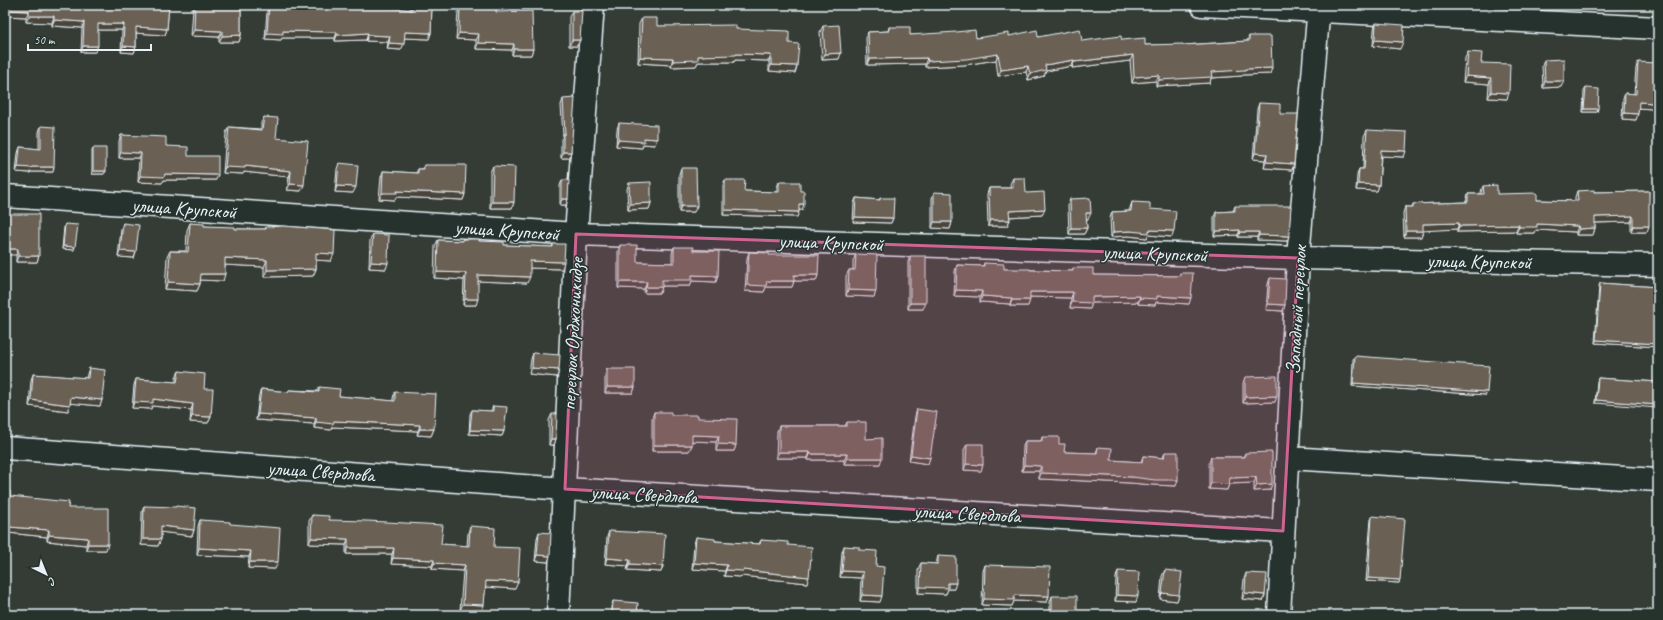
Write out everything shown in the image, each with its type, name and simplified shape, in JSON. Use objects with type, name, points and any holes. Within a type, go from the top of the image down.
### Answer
[{"type":"street","name":"переулок Орджоникидзе","points":[[558,615],[576,234],[593,5]]},
{"type":"street","points":[[1202,5],[1319,7],[1658,28]]},
{"type":"street","name":"Западный переулок","points":[[1279,615],[1298,258],[1319,7]]},
{"type":"street","name":"улица Крупской","points":[[5,196],[576,234],[1298,258],[1658,265]]},
{"type":"street","name":"улица Свердлова","points":[[5,448],[564,489],[1283,531]]},
{"type":"street","points":[[1288,458],[1658,480]]},
{"type":"highlighted area","points":[[576,234],[1298,258],[1283,531],[565,489]]},
{"type":"building","points":[[5,5],[169,5],[167,29],[136,27],[136,47],[123,46],[124,24],[98,24],[98,46],[83,46],[84,22],[54,20],[54,16],[29,16],[29,11],[5,10]]},
{"type":"building","points":[[195,5],[241,5],[241,35],[222,36],[222,31],[194,30]]},
{"type":"building","points":[[269,5],[385,5],[385,7],[412,10],[412,5],[432,5],[431,33],[405,32],[404,44],[389,43],[390,36],[368,35],[368,33],[337,35],[337,32],[283,31],[283,34],[267,33]]},
{"type":"building","points":[[460,6],[496,8],[496,12],[532,11],[533,49],[514,49],[514,44],[478,43],[479,34],[459,33]]},
{"type":"building","points":[[572,11],[582,11],[580,40],[572,40]]},
{"type":"building","points":[[642,18],[657,18],[657,26],[736,25],[736,29],[789,31],[789,43],[799,44],[797,66],[771,65],[771,55],[736,54],[698,56],[698,60],[673,61],[673,58],[640,57]]},
{"type":"building","points":[[1376,23],[1404,25],[1403,42],[1375,40]]},
{"type":"building","points":[[839,25],[841,53],[825,54],[823,26]]},
{"type":"building","points":[[889,27],[910,27],[910,35],[975,30],[976,38],[1009,33],[1009,36],[1037,30],[1038,37],[1080,29],[1082,41],[1121,36],[1122,40],[1145,38],[1145,45],[1183,45],[1249,41],[1249,36],[1271,36],[1272,68],[1211,72],[1212,77],[1159,80],[1159,75],[1134,77],[1133,55],[1074,62],[1074,60],[1045,65],[1046,70],[1030,74],[1028,66],[1001,70],[998,54],[966,59],[928,61],[927,58],[869,59],[868,32],[889,31]]},
{"type":"building","points":[[1468,52],[1482,53],[1481,63],[1510,64],[1509,93],[1491,92],[1491,78],[1466,76]]},
{"type":"building","points":[[1564,59],[1564,81],[1545,81],[1544,60]]},
{"type":"building","points":[[1638,62],[1657,63],[1658,87],[1655,87],[1654,103],[1639,102],[1638,114],[1624,113],[1625,93],[1636,94]]},
{"type":"building","points":[[1586,88],[1599,89],[1598,109],[1584,109]]},
{"type":"building","points":[[575,98],[571,152],[563,152],[563,134],[565,134],[563,99]]},
{"type":"building","points":[[1259,103],[1280,104],[1280,114],[1298,114],[1294,164],[1266,162],[1267,154],[1255,153]]},
{"type":"building","points":[[264,117],[278,118],[276,138],[308,141],[304,185],[290,184],[291,171],[245,166],[245,168],[225,167],[229,127],[262,130]]},
{"type":"building","points":[[619,123],[657,125],[657,139],[644,138],[644,142],[618,140]]},
{"type":"building","points":[[41,126],[55,127],[54,167],[18,167],[20,147],[41,149]]},
{"type":"building","points":[[1367,130],[1407,132],[1406,151],[1381,150],[1379,185],[1358,184],[1359,169],[1364,169]]},
{"type":"building","points":[[121,135],[166,137],[166,146],[188,147],[188,156],[218,156],[218,175],[165,174],[164,177],[140,176],[141,153],[121,152]]},
{"type":"building","points":[[93,148],[106,148],[106,171],[93,171]]},
{"type":"building","points":[[339,163],[358,165],[356,187],[337,186]]},
{"type":"building","points":[[424,165],[466,165],[465,194],[397,191],[397,193],[382,193],[383,171],[418,173],[418,169],[424,169]]},
{"type":"building","points":[[493,166],[515,167],[514,202],[492,202]]},
{"type":"building","points":[[681,168],[696,168],[697,206],[681,206]]},
{"type":"building","points":[[1013,178],[1025,178],[1026,193],[1044,192],[1045,209],[1009,211],[1010,220],[990,220],[989,188],[1013,188]]},
{"type":"building","points":[[562,180],[569,180],[568,199],[562,199]]},
{"type":"building","points":[[725,180],[745,180],[744,191],[779,192],[779,182],[800,182],[800,191],[804,191],[804,204],[799,204],[799,212],[725,210]]},
{"type":"building","points":[[651,182],[651,203],[630,204],[629,183]]},
{"type":"building","points":[[1497,185],[1497,194],[1537,193],[1537,200],[1578,201],[1577,191],[1649,191],[1649,226],[1633,226],[1633,216],[1595,217],[1595,228],[1579,229],[1578,226],[1537,224],[1537,227],[1519,227],[1519,225],[1459,226],[1459,223],[1423,224],[1423,231],[1406,231],[1405,207],[1413,207],[1413,204],[1468,202],[1468,194],[1484,194],[1483,186]]},
{"type":"building","points":[[934,192],[952,193],[952,222],[934,222]]},
{"type":"building","points":[[856,198],[880,200],[880,198],[894,198],[893,218],[855,217]]},
{"type":"building","points":[[1090,198],[1091,213],[1086,213],[1087,228],[1071,228],[1070,199]]},
{"type":"building","points":[[1132,202],[1150,203],[1150,209],[1176,211],[1174,231],[1149,230],[1149,233],[1130,231],[1113,232],[1112,212],[1131,211]]},
{"type":"building","points":[[1235,206],[1291,206],[1289,236],[1259,235],[1259,232],[1240,232],[1240,230],[1216,231],[1216,212],[1235,211]]},
{"type":"building","points":[[5,214],[39,214],[39,256],[18,256],[18,249],[5,249]]},
{"type":"building","points":[[123,223],[139,225],[136,252],[120,251]]},
{"type":"building","points":[[190,223],[204,224],[204,226],[235,227],[235,229],[266,229],[266,227],[283,226],[335,230],[334,254],[316,253],[316,269],[267,270],[267,260],[225,258],[225,274],[201,274],[200,284],[168,282],[170,251],[188,252]]},
{"type":"building","points":[[65,224],[78,225],[75,247],[63,246]]},
{"type":"building","points":[[373,234],[389,235],[388,263],[371,262]]},
{"type":"building","points":[[463,239],[504,242],[504,245],[553,247],[553,244],[565,244],[564,262],[530,261],[530,277],[478,275],[478,299],[465,299],[466,273],[437,272],[438,240],[463,241]]},
{"type":"building","points":[[620,245],[637,245],[637,262],[674,263],[674,247],[693,247],[693,251],[719,251],[718,276],[692,275],[692,280],[662,280],[662,287],[646,287],[647,282],[620,282]]},
{"type":"building","points":[[749,252],[769,253],[769,255],[819,255],[818,275],[794,275],[794,281],[767,281],[766,286],[747,285]]},
{"type":"building","points":[[856,254],[877,255],[876,291],[848,290],[849,270],[855,270]]},
{"type":"building","points":[[910,256],[926,256],[926,303],[910,303]]},
{"type":"building","points":[[984,263],[1004,264],[1004,269],[1073,271],[1073,268],[1093,268],[1093,275],[1180,276],[1180,273],[1193,273],[1191,298],[1157,296],[1157,299],[1140,298],[1140,296],[1092,297],[1092,303],[1072,302],[1073,292],[1030,292],[1030,300],[1012,300],[1012,298],[982,296],[982,291],[956,290],[957,265],[984,266]]},
{"type":"building","points":[[1270,278],[1286,279],[1285,305],[1268,304]]},
{"type":"building","points":[[1600,283],[1658,287],[1658,344],[1596,340]]},
{"type":"building","points":[[533,353],[560,355],[559,370],[532,368]]},
{"type":"building","points":[[1355,356],[1489,366],[1487,392],[1353,383]]},
{"type":"building","points":[[89,368],[105,370],[102,400],[71,397],[70,405],[31,400],[33,374],[88,378]]},
{"type":"building","points":[[607,369],[635,369],[635,387],[607,387]]},
{"type":"building","points":[[179,371],[205,374],[204,389],[213,389],[211,417],[192,416],[193,404],[153,399],[153,403],[134,402],[136,379],[177,382]]},
{"type":"building","points":[[5,372],[7,372],[5,392]]},
{"type":"building","points":[[1277,376],[1277,396],[1245,397],[1245,377]]},
{"type":"building","points":[[1598,378],[1658,382],[1658,405],[1596,400]]},
{"type":"building","points":[[319,387],[340,389],[339,396],[395,401],[395,392],[436,394],[434,429],[420,429],[420,425],[334,421],[333,424],[316,422],[316,418],[258,414],[261,389],[288,392],[289,390],[319,392]]},
{"type":"building","points":[[493,406],[507,407],[504,431],[470,430],[472,410],[493,411]]},
{"type":"building","points":[[917,409],[937,412],[930,458],[911,455]]},
{"type":"building","points":[[654,412],[671,412],[671,415],[698,415],[698,418],[737,419],[736,445],[718,444],[719,436],[692,435],[692,445],[654,445]]},
{"type":"building","points":[[552,414],[557,414],[556,439],[551,439]]},
{"type":"building","points":[[847,422],[866,422],[866,439],[882,438],[882,458],[847,458],[847,454],[779,452],[779,426],[847,426]]},
{"type":"building","points":[[1042,437],[1059,437],[1059,444],[1065,444],[1064,452],[1097,453],[1098,447],[1112,448],[1111,460],[1142,462],[1143,456],[1164,458],[1165,452],[1178,452],[1178,480],[1041,473],[1041,466],[1024,465],[1025,441],[1042,441]]},
{"type":"building","points":[[967,444],[983,444],[983,465],[966,464]]},
{"type":"building","points":[[1272,452],[1272,484],[1257,485],[1256,477],[1230,478],[1229,484],[1211,483],[1211,457],[1245,457],[1245,453]]},
{"type":"building","points":[[5,490],[10,491],[10,496],[69,502],[68,508],[108,508],[108,544],[88,544],[88,538],[49,535],[49,530],[9,527],[8,531],[5,531]]},
{"type":"building","points":[[144,506],[176,506],[196,508],[194,530],[161,526],[161,539],[143,539]]},
{"type":"building","points":[[312,515],[329,516],[329,520],[443,525],[441,544],[469,546],[470,526],[495,528],[494,547],[520,548],[518,582],[486,581],[484,605],[463,604],[465,565],[434,563],[434,560],[393,558],[394,548],[348,548],[348,539],[311,538]]},
{"type":"building","points":[[1372,516],[1405,519],[1400,580],[1368,578]]},
{"type":"building","points":[[200,520],[280,528],[278,562],[250,562],[251,551],[199,548]]},
{"type":"building","points":[[609,531],[665,534],[663,566],[630,564],[630,560],[607,558]]},
{"type":"building","points":[[539,532],[551,533],[550,556],[537,555]]},
{"type":"building","points":[[696,537],[715,539],[715,541],[760,544],[761,540],[788,542],[788,545],[812,547],[809,577],[743,570],[726,570],[727,565],[694,563]]},
{"type":"building","points":[[844,546],[859,547],[859,550],[877,551],[876,566],[884,567],[882,596],[862,595],[863,572],[842,571]]},
{"type":"building","points":[[938,556],[956,557],[956,583],[948,583],[948,588],[920,587],[921,563],[938,564]]},
{"type":"building","points":[[985,565],[1050,567],[1049,596],[1015,595],[1014,600],[984,599]]},
{"type":"building","points":[[1165,570],[1182,572],[1179,595],[1162,593]]},
{"type":"building","points":[[1118,571],[1139,572],[1138,596],[1117,595]]},
{"type":"building","points":[[1246,573],[1267,574],[1265,595],[1245,593]]},
{"type":"building","points":[[1052,596],[1077,596],[1077,615],[1052,615]]},
{"type":"building","points":[[613,601],[638,603],[637,615],[612,614]]}]
